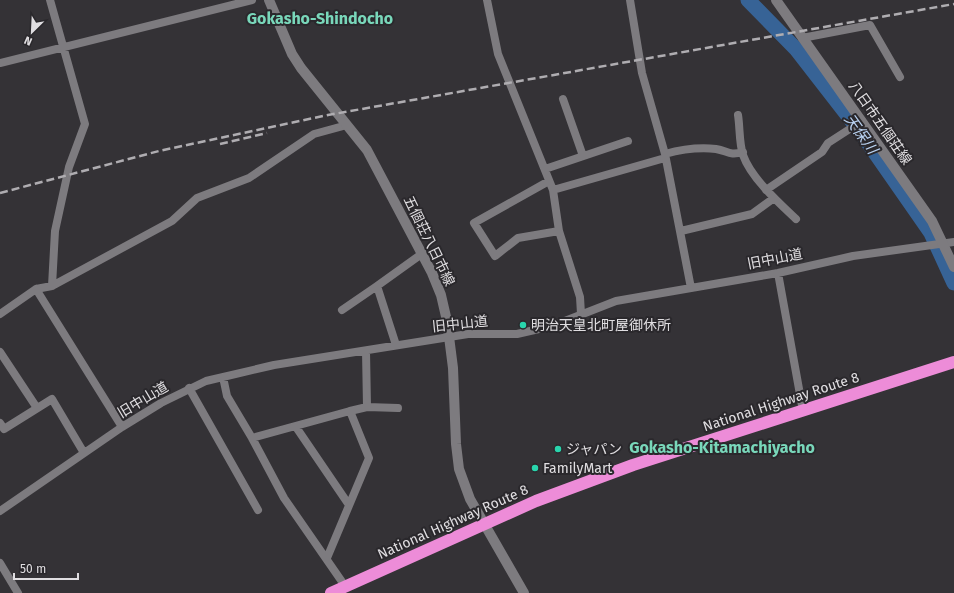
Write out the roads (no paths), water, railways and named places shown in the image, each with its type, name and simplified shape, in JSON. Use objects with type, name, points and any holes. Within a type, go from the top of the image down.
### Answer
[{"type":"highway","name":"National Highway Route 8","points":[[331,593],[536,501],[634,465],[954,362]]},
{"type":"main road","name":"五個荘八日市線","points":[[268,0],[292,54],[301,68],[367,150],[423,253],[441,295],[449,338],[453,368],[456,444],[459,469],[465,488],[524,593]]},
{"type":"main road","name":"八日市五個荘線","points":[[776,0],[932,221],[949,242],[954,267]]},
{"type":"street","points":[[50,0],[85,124],[69,167],[54,231],[52,286]]},
{"type":"street","points":[[0,63],[252,0]]},
{"type":"street","points":[[487,0],[498,54],[553,190],[559,231],[580,297],[581,314]]},
{"type":"street","points":[[630,0],[642,73],[665,156],[681,231],[691,288]]},
{"type":"street","points":[[802,38],[870,24],[900,77]]},
{"type":"street","points":[[563,99],[583,156]]},
{"type":"street","points":[[738,115],[743,152],[758,180],[766,190],[796,219]]},
{"type":"street","points":[[766,190],[822,152],[828,142],[862,121]]},
{"type":"street","points":[[0,314],[36,289],[52,286],[172,221],[198,198],[249,178],[314,134],[347,125]]},
{"type":"street","points":[[545,169],[628,141]]},
{"type":"street","points":[[553,190],[688,148],[718,149],[732,155],[743,152]]},
{"type":"street","points":[[550,181],[474,223],[495,256],[518,238],[559,231]]},
{"type":"street","points":[[681,231],[752,214],[774,198]]},
{"type":"street","name":"旧中山道","points":[[0,511],[122,427],[189,388],[223,377],[274,365],[468,334],[517,334],[552,326],[616,301],[778,273],[853,256],[949,242]]},
{"type":"street","points":[[342,310],[423,253]]},
{"type":"street","points":[[778,273],[803,410]]},
{"type":"street","points":[[377,286],[396,345]]},
{"type":"street","points":[[36,289],[122,427]]},
{"type":"street","points":[[366,351],[367,408]]},
{"type":"street","points":[[0,352],[37,408]]},
{"type":"street","points":[[223,377],[227,396],[252,438],[284,498],[346,586]]},
{"type":"street","points":[[189,388],[258,510]]},
{"type":"street","points":[[0,423],[4,429],[52,399],[84,453]]},
{"type":"street","points":[[252,438],[350,411],[367,408],[398,408]]},
{"type":"street","points":[[327,558],[369,458],[350,411]]},
{"type":"street","points":[[296,427],[349,505]]},
{"type":"street","points":[[0,563],[18,593]]},
{"type":"waterway","name":"天保川","points":[[748,0],[796,49],[862,134],[931,233],[954,283]]},
{"type":"railway","points":[[0,193],[159,151],[328,115],[954,4]]},
{"type":"railway","points":[[220,144],[267,133]]},
{"type":"place","name":"明治天皇北町屋御休所","points":[[523,325]]},
{"type":"place","name":"ジャパン","points":[[558,449]]},
{"type":"place","name":"FamilyMart","points":[[535,468]]},
{"type":"district","name":"Gokasho-Shindocho","points":[[320,18]]},
{"type":"district","name":"Gokasho-Kitamachiyacho","points":[[722,447]]}]
